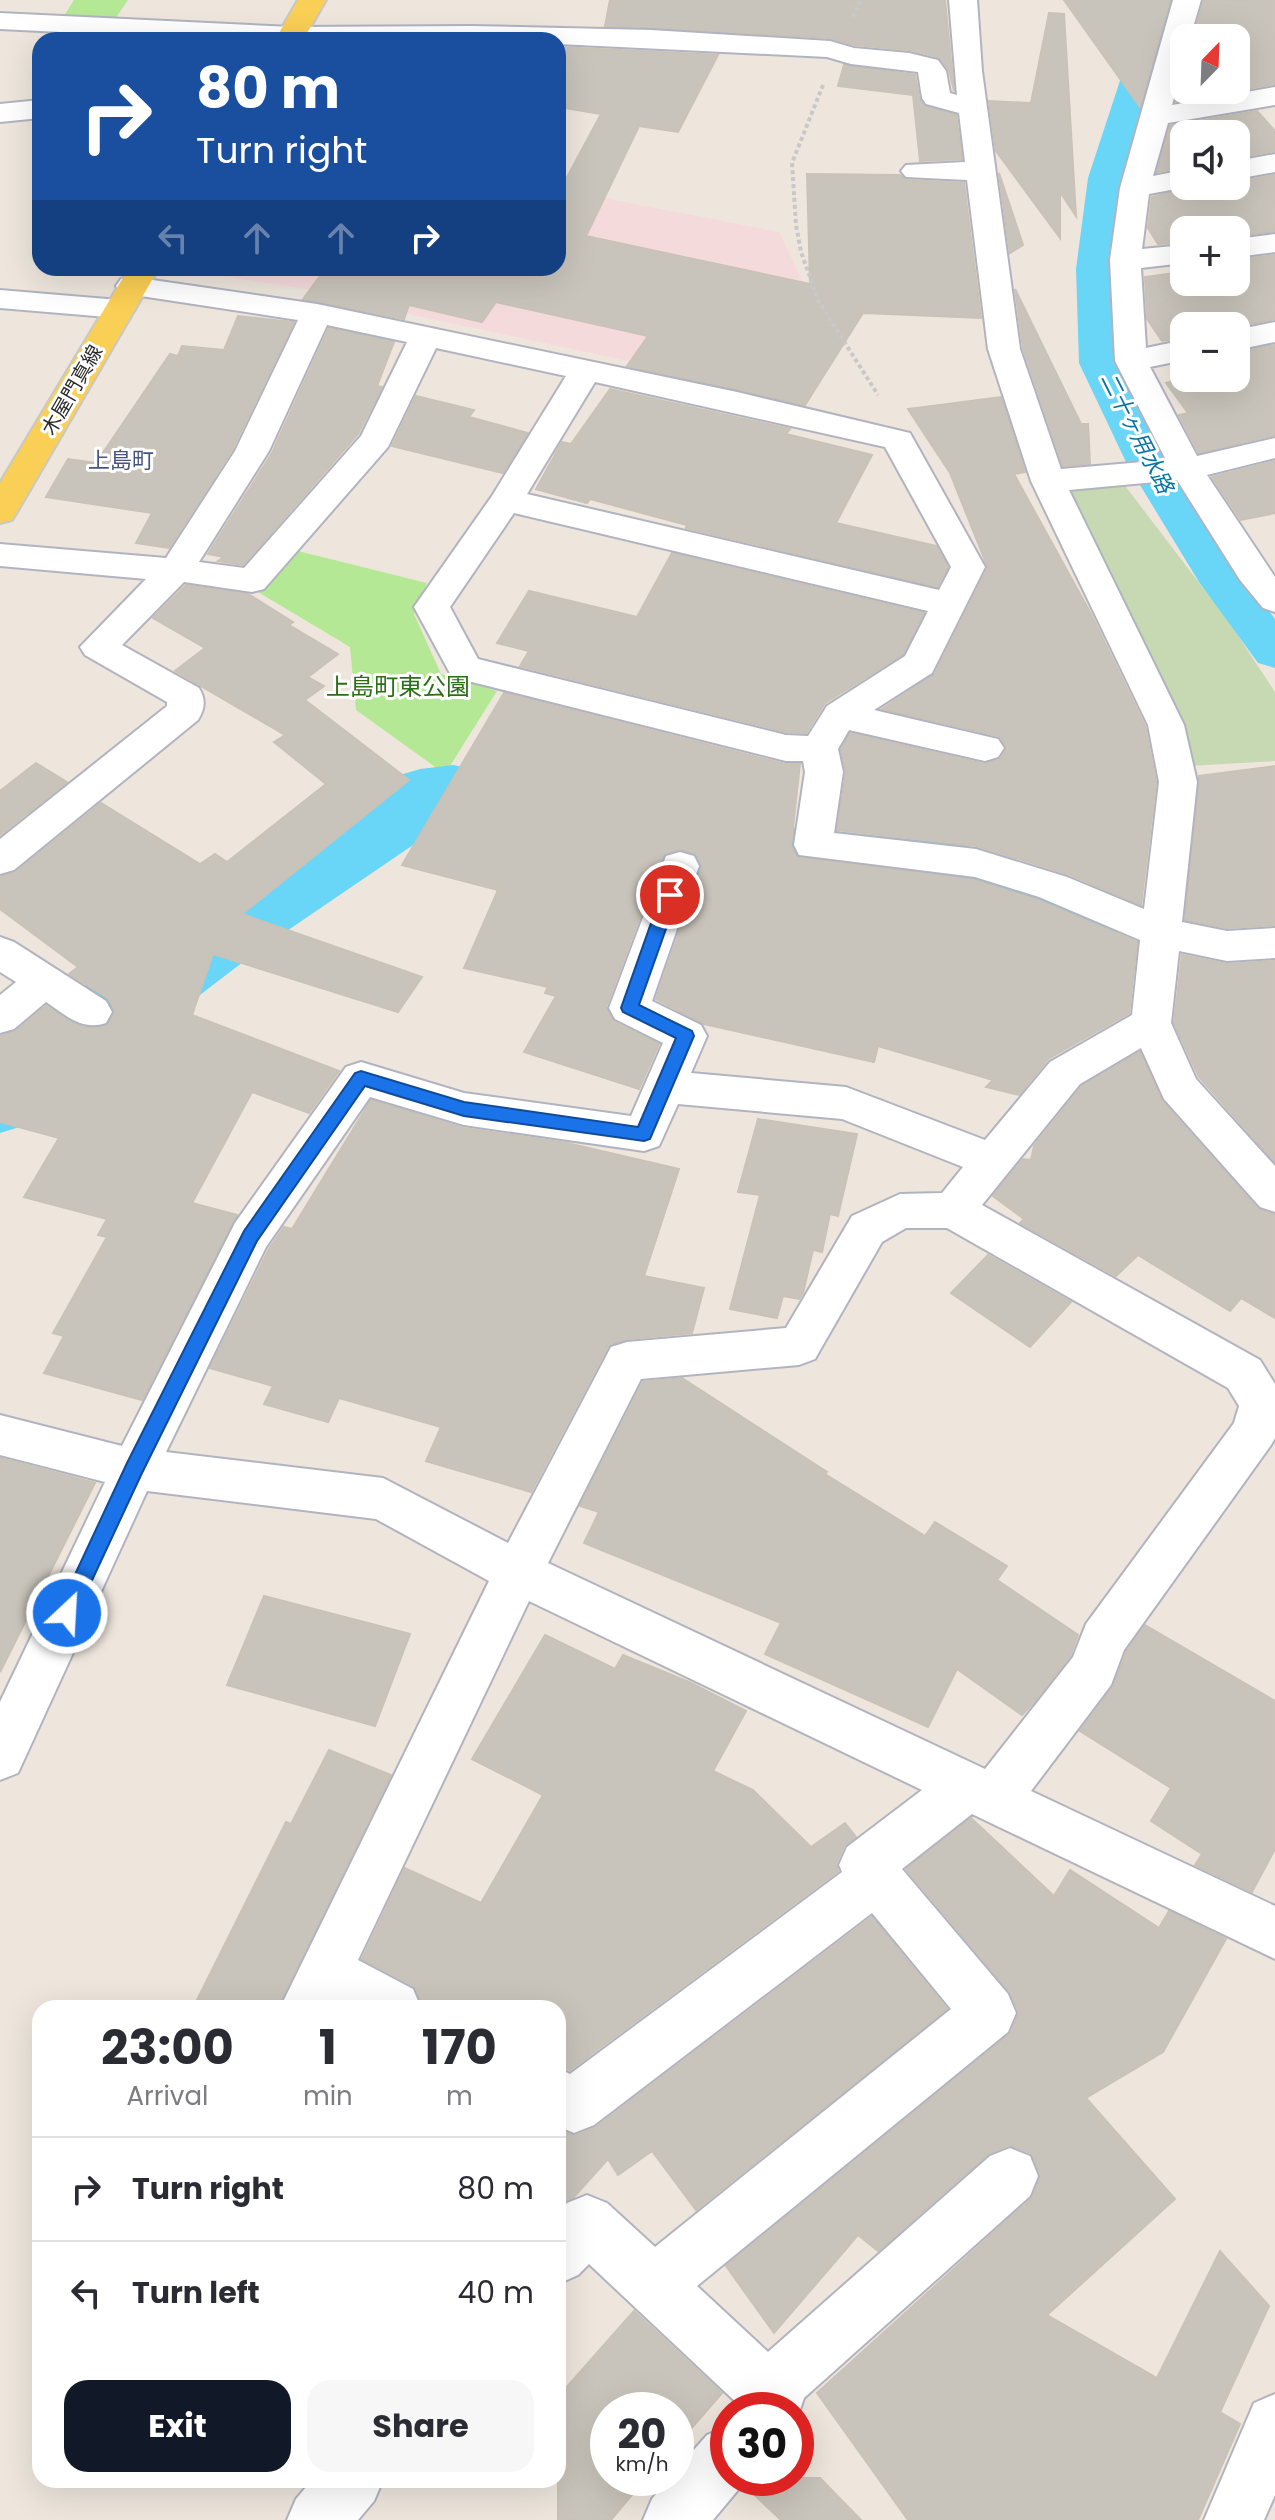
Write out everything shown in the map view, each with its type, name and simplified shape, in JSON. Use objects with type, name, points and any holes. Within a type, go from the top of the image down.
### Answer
[{"type":"main road","points":[[294,32],[312,0]]},
{"type":"main road","name":"木屋門真線","points":[[0,512],[132,288]]},
{"type":"street","points":[[963,0],[968,71],[1004,349],[1048,481],[1166,725],[1178,782],[1151,1023],[1179,1088],[1275,1195]]},
{"type":"street","points":[[1187,0],[1135,188],[1125,260],[1131,361],[1173,470],[1263,569],[1275,600]]},
{"type":"street","points":[[0,21],[200,32]]},
{"type":"street","points":[[393,32],[474,28],[545,32]]},
{"type":"street","points":[[566,33],[839,52],[851,56],[909,61],[928,66],[932,71],[936,98],[973,108]]},
{"type":"street","points":[[932,71],[968,71]]},
{"type":"street","points":[[1156,116],[1275,96]]},
{"type":"street","points":[[0,113],[32,110]]},
{"type":"street","points":[[1250,167],[1275,163]]},
{"type":"street","points":[[916,171],[982,171]]},
{"type":"street","points":[[1135,188],[1170,182]]},
{"type":"street","points":[[1250,246],[1275,243]]},
{"type":"street","points":[[1125,260],[1170,255]]},
{"type":"street","points":[[0,299],[132,288],[317,313],[898,440],[968,567],[919,664],[840,715],[819,749],[824,772],[813,845],[976,863],[1053,887],[1162,933],[1227,946],[1275,943]]},
{"type":"street","points":[[0,860],[185,711],[186,697],[98,647],[176,570],[252,451],[317,313]]},
{"type":"street","points":[[1250,337],[1275,332]]},
{"type":"street","points":[[0,555],[176,570],[252,581],[376,440],[426,336]]},
{"type":"street","points":[[1131,361],[1170,353]]},
{"type":"street","points":[[586,370],[506,500],[432,607],[465,668],[786,748],[819,749]]},
{"type":"street","points":[[1048,481],[1173,470],[1275,448]]},
{"type":"street","points":[[506,500],[951,605]]},
{"type":"street","points":[[840,715],[985,748]]},
{"type":"street","points":[[0,1756],[134,1469],[250,1236],[361,1078],[464,1109],[644,1134],[686,1036],[629,1008],[680,866]]},
{"type":"street","points":[[0,952],[92,1012]]},
{"type":"street","points":[[0,1018],[45,981]]},
{"type":"street","points":[[953,1210],[1065,1073],[1151,1023]]},
{"type":"street","points":[[665,1087],[846,1103],[992,1161]]},
{"type":"street","points":[[359,2000],[316,1990],[518,1572],[627,1361],[799,1346],[867,1229],[900,1211],[953,1210],[1244,1374],[1263,1404],[1255,1431],[1103,1640],[1094,1669],[981,1792],[865,1865],[989,2013],[654,2284]]},
{"type":"street","points":[[0,1435],[134,1469],[383,1499],[518,1572],[1275,1933]]},
{"type":"street","points":[[566,2100],[574,2105],[876,1878]]},
{"type":"street","points":[[776,2392],[1010,2176]]},
{"type":"street","points":[[566,2246],[587,2223],[654,2284],[759,2392]]},
{"type":"street","points":[[1234,2520],[1275,2424]]},
{"type":"street","points":[[673,2520],[710,2477]]},
{"type":"street","points":[[317,2520],[346,2488]]},
{"type":"path","points":[[861,0],[805,123],[792,162],[794,230],[801,261],[831,327],[898,423],[898,440]]},
{"type":"shaded area","points":[[566,191],[779,232],[816,309],[764,390],[394,311],[307,289],[222,276],[566,276]]},
{"type":"green space","points":[[74,0],[128,0],[115,19],[64,16]]},
{"type":"green space","points":[[1123,483],[1229,622],[1275,692],[1275,761],[1190,766],[1185,725],[1067,489]]},
{"type":"green space","name":"上島町東公園","points":[[294,550],[427,583],[414,614],[441,674],[497,691],[445,774],[356,710],[350,647],[258,592]]},
{"type":"building","points":[[610,0],[945,0],[954,91],[949,70],[939,57],[910,50],[855,45],[830,38],[605,26]]},
{"type":"building","points":[[1064,0],[1170,0],[1140,107]]},
{"type":"building","points":[[1204,0],[1275,0],[1275,84],[1250,88],[1250,24],[1197,24]]},
{"type":"building","points":[[1049,13],[1064,14],[1076,216],[1060,192],[1060,238],[996,151],[989,101],[1031,103]]},
{"type":"building","points":[[566,47],[718,55],[678,132],[639,126],[586,236],[810,284],[807,174],[900,175],[906,180],[964,183],[981,318],[863,313],[805,405],[627,366],[648,336],[496,302],[482,322],[409,305],[404,319],[303,299],[320,276],[566,276],[566,179],[601,114],[566,108]]},
{"type":"building","points":[[844,65],[915,75],[919,98],[924,106],[956,115],[962,159],[920,161],[913,95],[838,86]]},
{"type":"building","points":[[1257,111],[1275,131],[1275,151],[1250,155],[1250,120],[1205,120]]},
{"type":"building","points":[[1170,126],[1170,170],[1157,172]]},
{"type":"building","points":[[999,173],[1023,245],[1010,253]]},
{"type":"building","points":[[1275,175],[1275,231],[1250,234],[1250,216],[1170,216],[1170,243],[1158,244],[1148,228],[1152,197],[1170,192],[1170,200],[1250,200],[1250,179]]},
{"type":"building","points":[[1275,255],[1275,319],[1250,324],[1250,312],[1170,312],[1170,340],[1162,341],[1147,319],[1145,277],[1170,274],[1170,296],[1250,296],[1250,258]]},
{"type":"building","points":[[1015,289],[1081,424],[1088,424],[1090,464],[1063,466],[1023,348]]},
{"type":"building","points":[[238,316],[294,322],[232,450],[169,548],[136,543],[152,513],[46,497],[68,459],[96,463],[170,354],[178,356],[182,346],[224,350]]},
{"type":"building","points":[[329,328],[394,342],[377,386],[382,387],[358,434],[243,565],[218,561],[224,557],[208,554],[272,453]]},
{"type":"building","points":[[1275,345],[1275,435],[1199,453],[1179,415],[1188,413],[1173,392],[1250,392],[1250,350]]},
{"type":"building","points":[[610,389],[790,429],[786,434],[872,455],[836,523],[936,546],[948,567],[937,587],[686,528],[687,525],[590,499],[587,503],[536,489],[562,442],[571,444]]},
{"type":"building","points":[[416,396],[474,410],[469,417],[528,433],[503,473],[392,446]]},
{"type":"building","points":[[1001,397],[1025,472],[1014,474],[1091,614],[1145,726],[1156,782],[1141,905],[1068,874],[977,846],[837,830],[846,772],[841,750],[850,733],[984,764],[999,760],[1006,750],[999,736],[882,709],[935,674],[988,568],[950,473],[908,409]]},
{"type":"building","points":[[1275,461],[1275,513],[1241,520],[1212,477]]},
{"type":"building","points":[[672,553],[924,613],[903,654],[825,703],[806,733],[786,732],[520,666],[529,651],[497,643],[529,591],[637,617]]},
{"type":"building","points":[[186,585],[248,594],[293,622],[289,625],[338,654],[308,677],[324,686],[305,700],[409,780],[242,914],[422,977],[398,1012],[213,954],[192,1015],[339,1071],[309,1113],[252,1092],[192,1203],[237,1215],[142,1400],[44,1373],[64,1336],[53,1333],[107,1237],[98,1235],[107,1219],[24,1197],[59,1138],[0,1122],[0,1036],[16,1031],[46,1006],[73,1023],[89,1028],[107,1026],[115,1011],[108,998],[69,974],[78,967],[0,909],[0,877],[16,872],[101,803],[200,864],[215,854],[227,862],[326,784],[274,742],[285,735],[175,671],[205,648],[153,618]]},
{"type":"building","points":[[504,693],[785,764],[800,764],[791,845],[796,856],[974,880],[1038,900],[1137,942],[1129,1013],[1048,1059],[1019,1095],[986,1087],[993,1080],[878,1046],[874,1062],[704,1024],[656,999],[702,867],[695,853],[679,849],[663,855],[606,1007],[614,1022],[659,1044],[639,1089],[524,1052],[556,996],[545,993],[548,987],[464,968],[498,890],[402,865]]},
{"type":"building","points":[[36,763],[67,782],[0,835],[0,791]]},
{"type":"building","points":[[1275,766],[1275,925],[1227,928],[1185,920],[1199,776]]},
{"type":"building","points":[[1182,955],[1227,964],[1275,961],[1275,1162],[1199,1077],[1174,1023]]},
{"type":"building","points":[[1140,1052],[1162,1101],[1258,1209],[1275,1215],[1275,1318],[1241,1298],[1230,1311],[1138,1255],[1116,1276],[1020,1223],[1024,1219],[993,1196],[1023,1159],[1031,1160],[1034,1146],[1082,1086]]},
{"type":"building","points":[[371,1100],[463,1128],[567,1143],[679,1169],[644,1276],[704,1288],[692,1333],[627,1339],[608,1346],[531,1492],[426,1461],[441,1427],[339,1398],[328,1422],[264,1404],[273,1386],[210,1368],[269,1249],[284,1227],[292,1229]]},
{"type":"building","points":[[758,1119],[857,1134],[838,1216],[830,1214],[822,1252],[813,1250],[803,1293],[799,1299],[783,1296],[777,1318],[730,1309],[760,1195],[738,1192]]},
{"type":"building","points":[[988,1255],[1071,1302],[1030,1347],[951,1293]]},
{"type":"building","points":[[682,1378],[827,1472],[825,1474],[925,1536],[935,1522],[1007,1566],[997,1580],[1078,1635],[1070,1656],[1022,1715],[957,1669],[928,1727],[765,1654],[781,1623],[584,1543],[599,1512],[580,1506],[643,1382]]},
{"type":"building","points":[[0,1458],[95,1483],[0,1672]]},
{"type":"building","points":[[264,1596],[410,1634],[375,1726],[227,1685]]},
{"type":"building","points":[[1145,1625],[1275,1701],[1275,1849],[1252,1892],[1195,1865],[1202,1854],[1151,1821],[1171,1788],[1080,1731],[1113,1687],[1127,1651]]},
{"type":"building","points":[[545,1635],[615,1669],[623,1655],[689,1682],[746,1711],[713,1771],[753,1790],[811,1847],[845,1823],[856,1837],[844,1846],[836,1864],[838,1871],[570,2070],[566,2068],[566,2000],[420,2000],[414,1986],[362,1959],[405,1868],[481,1903],[543,1795],[472,1759]]},
{"type":"building","points":[[329,1750],[391,1775],[281,2000],[197,2000],[286,1822],[291,1824]]},
{"type":"building","points":[[971,1818],[1054,1896],[1070,1870],[1159,1928],[1169,1911],[1226,1939],[1163,2052],[1086,2098],[1175,2199],[1047,2315],[1157,2378],[1220,2251],[1269,2306],[1220,2412],[1240,2424],[1198,2520],[908,2520],[817,2393],[1032,2198],[1041,2175],[1031,2153],[1009,2145],[988,2154],[878,2251],[858,2235],[774,2333],[726,2266],[1011,2033],[1019,2012],[1010,1992],[906,1869]]},
{"type":"building","points":[[872,1917],[947,2009],[696,2210],[652,2151],[618,2175],[608,2159],[566,2203],[566,2132],[575,2136],[596,2127]]},
{"type":"building","points":[[634,2311],[721,2392],[710,2392],[710,2407],[694,2425],[694,2392],[590,2392],[590,2496],[631,2496],[611,2520],[558,2520],[558,2488],[566,2488],[566,2388]]},
{"type":"building","points":[[814,2478],[820,2478],[861,2520],[781,2520],[756,2496],[814,2496]]},
{"type":"waterway","name":"二十ヶ用水路","points":[[1160,0],[1153,35],[1108,178],[1096,269],[1100,363],[1148,462],[1215,571],[1275,652]]},
{"type":"waterway","points":[[0,1097],[225,929],[420,799],[454,795],[665,851],[814,860],[964,876],[1082,917]]},
{"type":"district","name":"上島町","points":[[121,460]]},
{"type":"route","points":[[67,1613],[134,1469],[250,1236],[361,1078],[464,1109],[644,1134],[686,1036],[629,1008],[670,895]]}]
